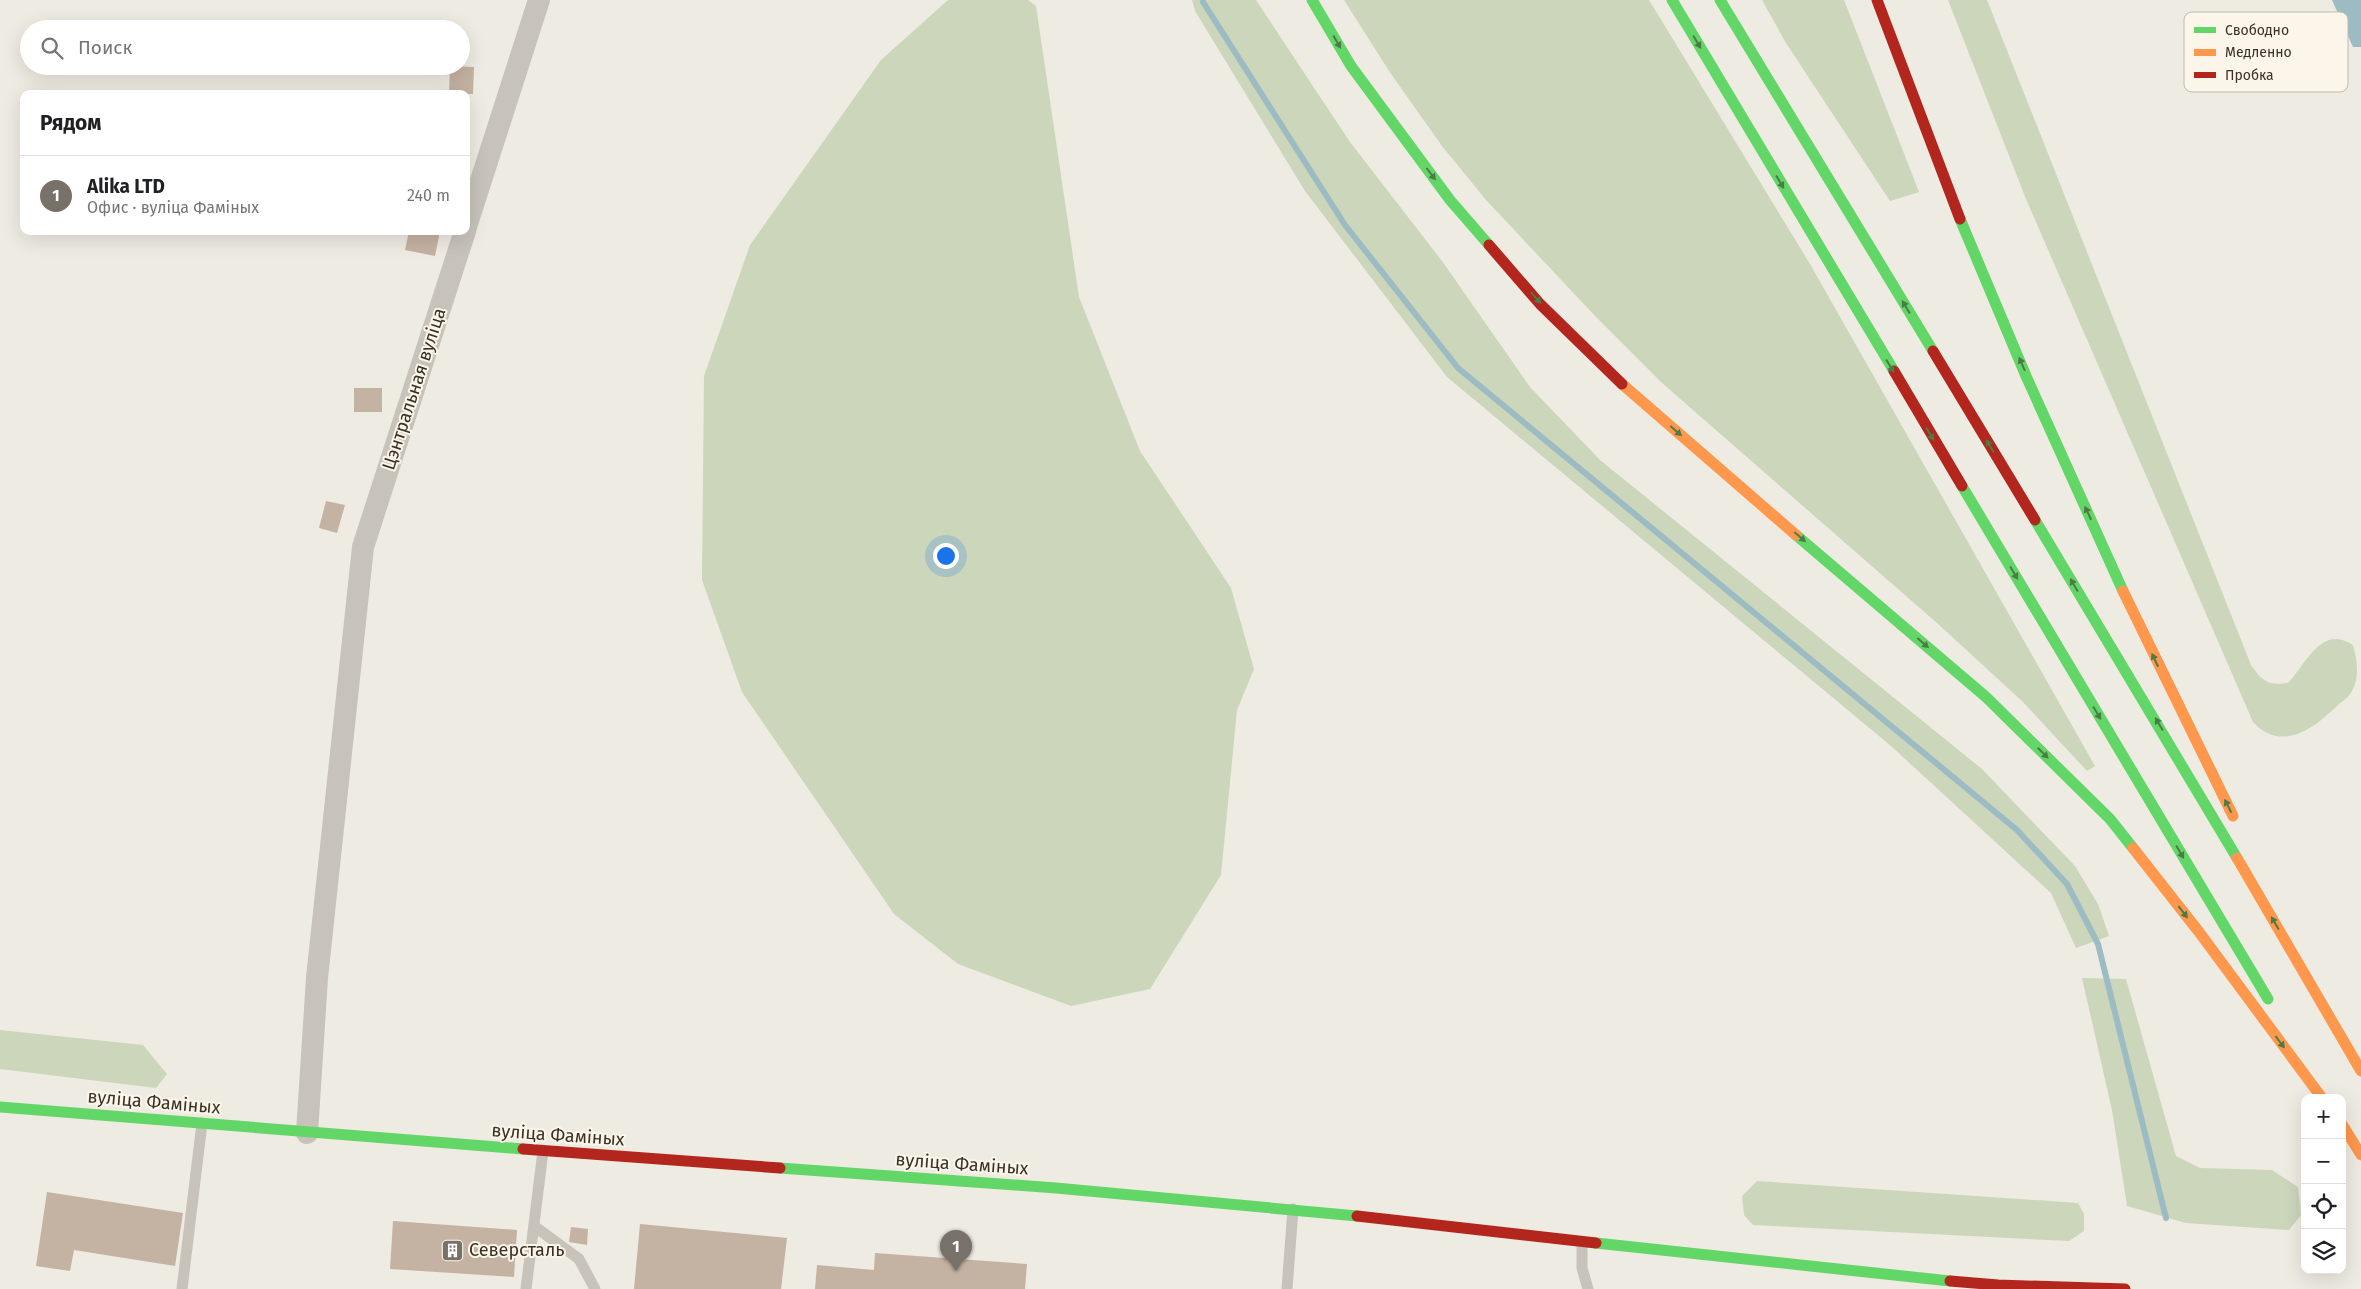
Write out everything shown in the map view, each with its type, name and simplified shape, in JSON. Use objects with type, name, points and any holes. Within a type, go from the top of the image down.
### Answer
[{"type":"main road","points":[[1312,0],[1350,66],[1450,200],[1540,304],[1640,400],[1986,697],[2110,819],[2199,932],[2319,1094]]},
{"type":"main road","points":[[1672,0],[2276,1013]]},
{"type":"main road","points":[[1720,0],[2184,766],[2361,1069]]},
{"type":"main road","points":[[1877,0],[1963,225],[2065,463],[2167,686],[2240,831]]},
{"type":"main road","points":[[2276,900],[2361,1069]]},
{"type":"main road","points":[[2286,1030],[2325,1094]]},
{"type":"main road","name":"вуліца Фаміных","points":[[0,1107],[307,1133],[1113,1193],[1293,1209],[1874,1274],[1998,1285],[2125,1289]]},
{"type":"main road","points":[[2346,1130],[2361,1155]]},
{"type":"street","points":[[470,214],[538,0]]},
{"type":"street","name":"Цэнтральная вуліца","points":[[307,1133],[317,978],[364,548],[464,235]]},
{"type":"lane","points":[[182,1289],[202,1123]]},
{"type":"lane","points":[[526,1289],[542,1151]]},
{"type":"lane","points":[[1287,1289],[1293,1209]]},
{"type":"lane","points":[[534,1226],[579,1259],[595,1289]]},
{"type":"lane","points":[[1582,1240],[1582,1268],[1588,1289]]},
{"type":"green space","points":[[948,0],[1028,0],[1036,6],[1079,297],[1140,451],[1231,588],[1254,669],[1237,710],[1221,875],[1150,989],[1071,1006],[958,964],[894,914],[742,692],[702,580],[704,376],[750,245],[881,60]]},
{"type":"green space","points":[[1192,0],[1256,0],[1350,142],[1442,261],[1530,387],[1600,460],[1982,769],[2075,866],[2098,904],[2109,936],[2076,948],[2051,893],[1891,746],[1447,377],[1305,191],[1195,11]]},
{"type":"green space","points":[[1344,0],[1649,0],[1810,264],[2095,766],[2087,771],[2023,702],[1937,623],[1662,383],[1596,317],[1486,200],[1442,146],[1389,71]]},
{"type":"green space","points":[[1762,0],[1844,0],[1919,192],[1890,201],[1786,43]]},
{"type":"green space","points":[[1948,0],[1987,0],[2251,665],[2262,679],[2270,683],[2288,683],[2308,657],[2323,643],[2332,639],[2342,640],[2353,645],[2357,662],[2355,686],[2347,697],[2307,730],[2285,737],[2274,736],[2253,722],[2026,199]]},
{"type":"green space","points":[[2082,978],[2126,979],[2176,1156],[2200,1168],[2272,1170],[2298,1187],[2301,1215],[2289,1230],[2186,1223],[2127,1206],[2112,1110]]},
{"type":"green space","points":[[0,1030],[143,1045],[167,1074],[156,1088],[0,1069]]},
{"type":"green space","points":[[1757,1181],[2078,1203],[2084,1214],[2084,1231],[2069,1241],[1753,1225],[1744,1215],[1742,1196]]},
{"type":"water","points":[[2332,0],[2361,0],[2361,47],[2353,47],[2348,36],[2348,12],[2337,12]]},
{"type":"building","points":[[470,67],[474,67],[473,94],[470,94],[470,90],[449,90],[450,75],[470,75]]},
{"type":"building","points":[[408,235],[439,235],[435,256],[405,250]]},
{"type":"building","points":[[354,388],[382,388],[382,412],[354,412]]},
{"type":"building","points":[[326,501],[345,505],[337,533],[319,528]]},
{"type":"building","points":[[47,1192],[183,1213],[175,1266],[74,1250],[70,1271],[36,1266]]},
{"type":"building","name":"Северсталь","points":[[393,1221],[517,1230],[514,1277],[390,1269]]},
{"type":"building","points":[[640,1224],[787,1238],[781,1289],[634,1289]]},
{"type":"building","points":[[571,1227],[588,1229],[587,1245],[569,1242]]},
{"type":"building","points":[[875,1253],[1027,1264],[1025,1289],[815,1289],[817,1265],[874,1270]]},
{"type":"waterway","points":[[1203,2],[1345,225],[1458,368],[2017,830],[2067,884],[2098,944],[2166,1218]]},
{"type":"traffic: fast","points":[[1312,0],[1351,66],[1450,200],[1489,245]]},
{"type":"traffic: fast","points":[[1672,0],[1894,371]]},
{"type":"traffic: fast","points":[[1720,0],[1933,351]]},
{"type":"traffic: fast","points":[[1960,219],[2026,376],[2123,591]]},
{"type":"traffic: fast","points":[[1962,486],[2268,999]]},
{"type":"traffic: fast","points":[[2035,520],[2237,858]]},
{"type":"traffic: fast","points":[[1796,535],[1986,697],[2110,819],[2133,848]]},
{"type":"traffic: fast","points":[[0,1107],[523,1149]]},
{"type":"traffic: fast","points":[[780,1168],[1056,1188],[1357,1216]]},
{"type":"traffic: fast","points":[[1596,1243],[1950,1281]]},
{"type":"traffic: slow","points":[[1622,384],[1796,535]]},
{"type":"traffic: slow","points":[[2123,591],[2233,816]]},
{"type":"traffic: slow","points":[[2133,848],[2199,932],[2319,1094]]},
{"type":"traffic: slow","points":[[2237,858],[2361,1071]]},
{"type":"traffic: slow","points":[[2346,1131],[2361,1155]]},
{"type":"traffic: jam","points":[[1877,0],[1960,219]]},
{"type":"traffic: jam","points":[[1489,245],[1540,304],[1622,384]]},
{"type":"traffic: jam","points":[[1933,351],[2035,520]]},
{"type":"traffic: jam","points":[[1894,371],[1962,486]]},
{"type":"traffic: jam","points":[[523,1149],[780,1168]]},
{"type":"traffic: jam","points":[[1357,1216],[1596,1243]]},
{"type":"traffic: jam","points":[[1950,1281],[1998,1285],[2125,1289]]},
{"type":"place","name":"Северсталь","points":[[453,1250]]},
{"type":"place","name":"Alika LTD","points":[[956,1271]]}]
